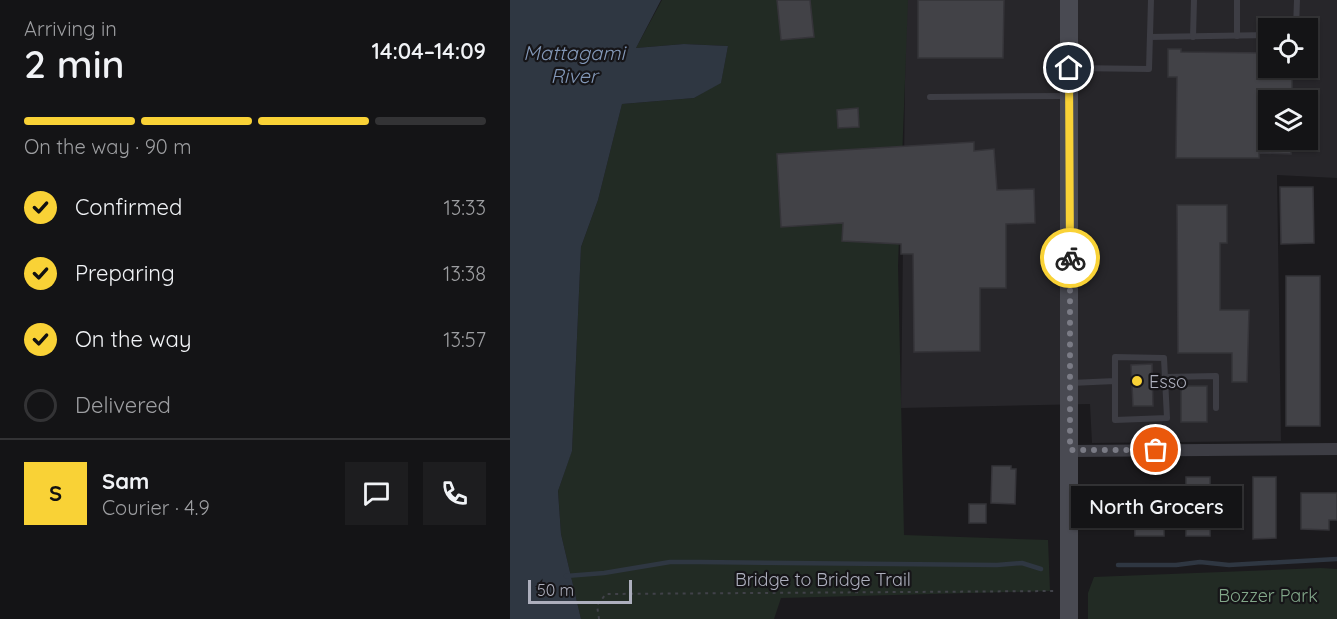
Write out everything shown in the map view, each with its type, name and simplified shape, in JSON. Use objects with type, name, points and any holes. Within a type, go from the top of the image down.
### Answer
[{"type":"main road","points":[[1069,0],[1069,619]]},
{"type":"street","points":[[1070,450],[1337,449]]},
{"type":"lane","points":[[1069,68],[1149,69],[1151,0]]},
{"type":"lane","points":[[1193,37],[1194,0]]},
{"type":"lane","points":[[1237,0],[1237,36]]},
{"type":"lane","points":[[1296,18],[1297,0]]},
{"type":"lane","points":[[1150,37],[1258,35]]},
{"type":"lane","points":[[930,97],[1069,96]]},
{"type":"lane","points":[[1114,357],[1164,358],[1167,418],[1115,420],[1115,381],[1114,357]]},
{"type":"lane","points":[[1165,376],[1216,376],[1216,408]]},
{"type":"lane","points":[[1070,383],[1115,381]]},
{"type":"path","name":"Bridge to Bridge Trail","points":[[599,619],[597,605],[606,594],[1069,591]]},
{"type":"shaded area","points":[[906,0],[1337,0],[1337,178],[1277,175],[1281,441],[1092,443],[1090,404],[901,408]]},
{"type":"green space","points":[[662,0],[908,0],[898,266],[904,535],[1048,540],[1050,591],[781,598],[774,619],[581,619],[561,534],[558,491],[572,450],[581,247],[598,200],[622,104],[694,98],[721,82],[728,46],[684,44],[636,48]]},
{"type":"green space","name":"Bozzer Park","points":[[1337,569],[1337,619],[1088,619],[1088,593],[1094,577]]},
{"type":"water","name":"Mattagami River","points":[[510,0],[661,0],[636,48],[684,44],[728,46],[721,83],[694,98],[622,104],[598,200],[581,247],[572,451],[558,491],[561,534],[581,619],[510,619]]},
{"type":"building","points":[[777,0],[810,0],[814,37],[781,40]]},
{"type":"building","points":[[918,0],[1004,0],[1003,58],[918,58]]},
{"type":"building","points":[[1168,49],[1181,49],[1181,52],[1258,53],[1258,78],[1292,78],[1292,90],[1258,90],[1258,150],[1291,150],[1291,154],[1259,153],[1259,158],[1176,158],[1177,77],[1168,77]]},
{"type":"building","points":[[858,108],[859,127],[838,128],[837,110]]},
{"type":"building","points":[[974,142],[974,151],[994,149],[997,190],[1034,189],[1035,223],[1006,224],[1006,288],[980,288],[980,351],[914,352],[913,254],[901,254],[901,244],[842,241],[843,223],[781,227],[777,154]]},
{"type":"building","points":[[1280,187],[1313,187],[1314,243],[1281,244]]},
{"type":"building","points":[[1177,205],[1227,205],[1227,243],[1220,243],[1220,310],[1249,310],[1247,382],[1232,382],[1232,353],[1178,353]]},
{"type":"building","points":[[1286,276],[1320,276],[1320,426],[1286,426]]},
{"type":"building","points":[[1152,364],[1153,406],[1133,406],[1131,365]]},
{"type":"building","points":[[1181,386],[1207,386],[1207,422],[1181,422]]},
{"type":"building","points":[[992,466],[1011,466],[1011,469],[1016,469],[1015,504],[991,503]]},
{"type":"building","points":[[1186,477],[1210,477],[1210,536],[1186,536]]},
{"type":"building","points":[[1253,477],[1276,477],[1276,538],[1253,539]]},
{"type":"building","points":[[1134,493],[1164,493],[1164,536],[1135,536]]},
{"type":"building","points":[[1301,493],[1337,493],[1337,520],[1329,520],[1329,530],[1301,529]]},
{"type":"building","points":[[969,504],[986,504],[986,523],[969,523]]},
{"type":"waterway","points":[[1118,565],[1176,565],[1200,562],[1229,565],[1337,559]]},
{"type":"waterway","points":[[566,576],[604,573],[670,562],[997,565],[1022,563],[1041,569]]},
{"type":"way so far","points":[[1070,258],[1070,450],[1156,450]]},
{"type":"place","name":"Esso","points":[[1137,381]]},
{"type":"place","name":"North Grocers","points":[[1156,450]]},
{"type":"route","points":[[1069,68],[1070,258]]}]
